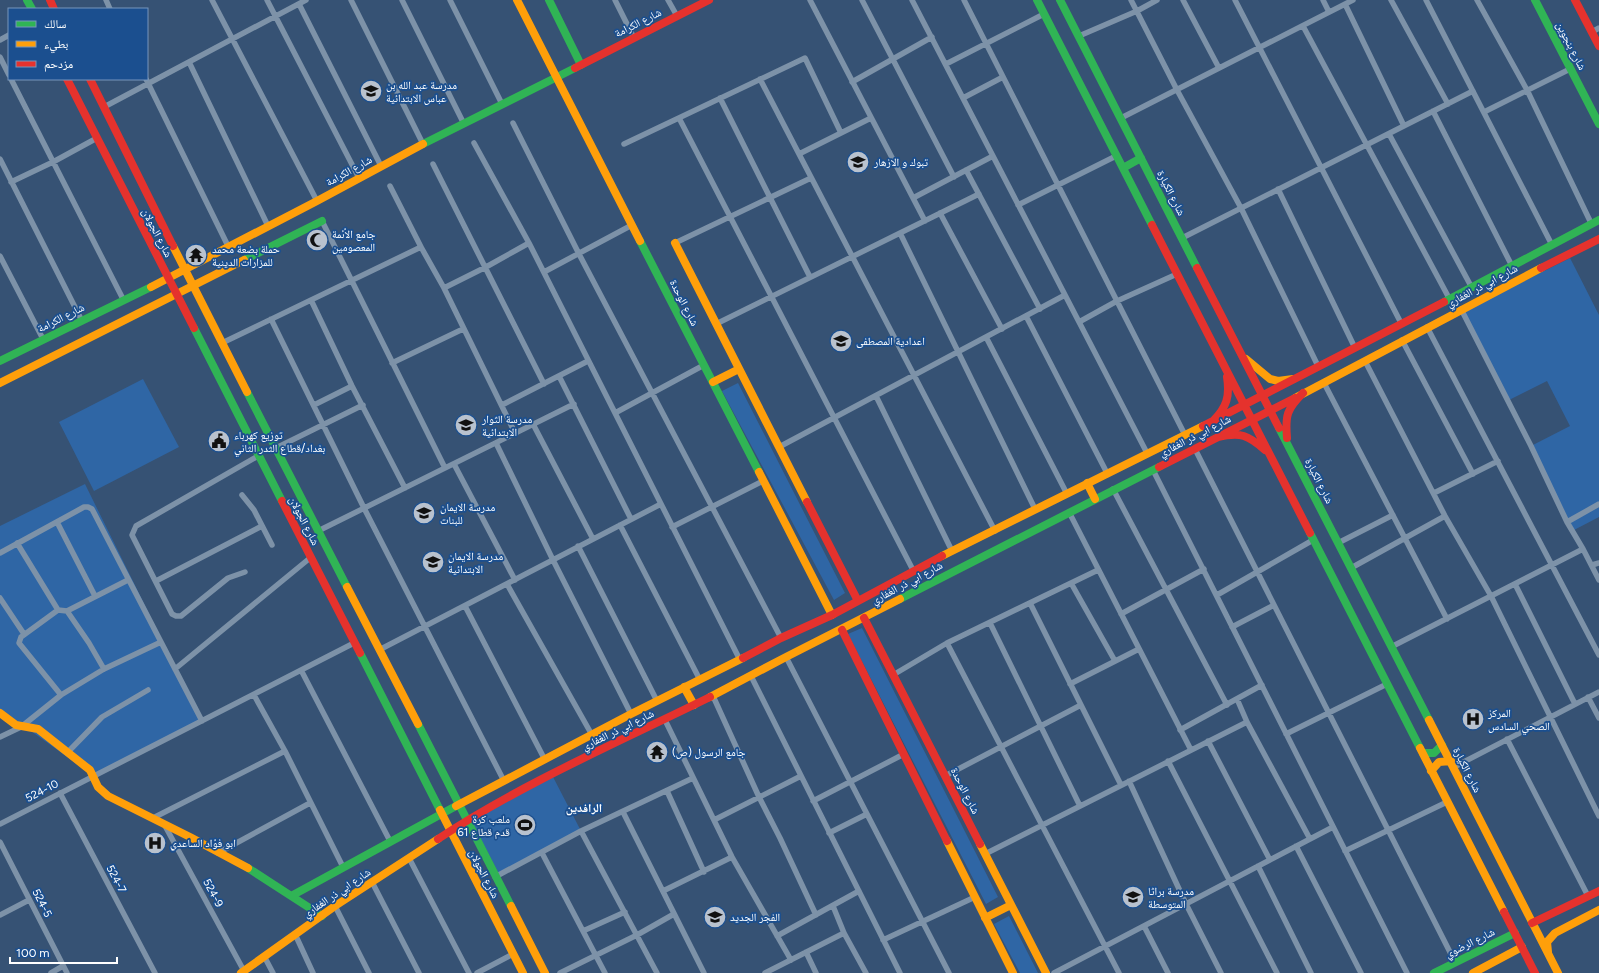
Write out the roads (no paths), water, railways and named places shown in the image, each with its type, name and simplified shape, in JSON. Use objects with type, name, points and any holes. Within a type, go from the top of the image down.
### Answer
[{"type":"street","points":[[212,0],[317,201]]},
{"type":"street","points":[[267,0],[359,178]]},
{"type":"street","points":[[104,107],[148,81],[189,62],[306,0]]},
{"type":"street","points":[[351,0],[423,144]]},
{"type":"street","points":[[402,0],[464,124]]},
{"type":"street","points":[[450,0],[502,104]]},
{"type":"street","name":"شارع الوحدة","points":[[517,0],[832,615]]},
{"type":"street","points":[[549,0],[582,65]]},
{"type":"street","points":[[615,0],[634,38]]},
{"type":"street","points":[[668,0],[677,16]]},
{"type":"street","name":"شارع الكرامة","points":[[1,358],[185,270],[423,144],[709,0]]},
{"type":"street","points":[[810,0],[925,221]]},
{"type":"street","points":[[862,0],[954,177]]},
{"type":"street","points":[[912,0],[1147,454]]},
{"type":"street","points":[[964,0],[1186,435]]},
{"type":"street","points":[[1037,0],[1535,973]]},
{"type":"street","name":"شارع الكيارة","points":[[1060,0],[1558,973]]},
{"type":"street","points":[[1131,0],[1177,90],[1241,208],[1318,366]]},
{"type":"street","points":[[1079,36],[1137,11],[1156,0]]},
{"type":"street","points":[[1183,0],[1219,68]]},
{"type":"street","points":[[1235,0],[1401,323]]},
{"type":"street","points":[[1323,0],[1329,12]]},
{"type":"street","points":[[1121,118],[1353,0]]},
{"type":"street","points":[[1391,0],[1448,104]]},
{"type":"street","points":[[1426,0],[1552,245]]},
{"type":"street","points":[[1477,0],[1527,90],[1595,222]]},
{"type":"street","name":"شارع بنجوين","points":[[1535,0],[1599,124]]},
{"type":"street","points":[[1575,0],[1595,30],[1599,46]]},
{"type":"street","points":[[299,4],[381,166]]},
{"type":"street","points":[[1345,4],[1404,126]]},
{"type":"street","points":[[946,64],[1044,14]]},
{"type":"street","points":[[1303,26],[1449,298]]},
{"type":"street","points":[[852,82],[932,37]]},
{"type":"street","points":[[0,57],[8,73]]},
{"type":"street","points":[[624,144],[805,58],[841,133]]},
{"type":"street","points":[[189,62],[268,226]]},
{"type":"street","points":[[1484,112],[1570,68]]},
{"type":"street","points":[[963,98],[1003,77]]},
{"type":"street","points":[[760,79],[995,531]]},
{"type":"street","points":[[12,80],[123,299]]},
{"type":"street","name":"شارع الجولان","points":[[68,80],[523,973]]},
{"type":"street","name":"شارع الجولان","points":[[90,80],[193,286],[545,973]]},
{"type":"street","points":[[148,81],[228,246]]},
{"type":"street","points":[[1182,238],[1473,91]]},
{"type":"street","points":[[720,98],[810,277]]},
{"type":"street","points":[[1433,111],[1512,266]]},
{"type":"street","points":[[679,118],[913,570]]},
{"type":"street","points":[[799,154],[871,118]]},
{"type":"street","points":[[513,123],[579,254],[781,638]]},
{"type":"street","points":[[1389,134],[1476,286],[1486,297]]},
{"type":"street","points":[[11,182],[53,162],[97,138]]},
{"type":"street","points":[[474,143],[544,272],[740,660]]},
{"type":"street","points":[[913,198],[993,156]]},
{"type":"street","points":[[1018,205],[1116,156]]},
{"type":"street","points":[[1122,168],[1141,158]]},
{"type":"street","points":[[0,160],[81,320]]},
{"type":"street","points":[[433,164],[544,384]]},
{"type":"street","points":[[966,170],[1040,308]]},
{"type":"street","points":[[675,243],[811,178]]},
{"type":"street","points":[[390,186],[444,288],[463,329],[516,433]]},
{"type":"street","points":[[1278,189],[1355,348]]},
{"type":"street","points":[[716,324],[979,194]]},
{"type":"street","points":[[940,213],[1002,329]]},
{"type":"street","points":[[0,383],[322,221],[444,468]]},
{"type":"street","name":"شارع ابي ذر الغفاري","points":[[293,895],[441,813],[631,714],[781,638],[832,615],[913,570],[995,531],[1035,509],[1186,435],[1449,298],[1476,286],[1595,222]]},
{"type":"street","points":[[544,272],[632,225]]},
{"type":"street","points":[[900,233],[1035,509]]},
{"type":"street","name":"شارع ابي ذر الغفاري","points":[[242,972],[335,906],[466,820],[552,775],[694,706],[786,657],[842,630],[1113,489],[1324,383],[1402,340],[1599,239]]},
{"type":"street","points":[[444,288],[529,243]]},
{"type":"street","name":"شارع الوحدة","points":[[675,243],[858,601]]},
{"type":"street","points":[[222,342],[421,247]]},
{"type":"street","points":[[0,256],[43,339]]},
{"type":"street","points":[[1079,322],[1117,301],[1177,274]]},
{"type":"street","points":[[779,447],[1065,295]]},
{"type":"street","points":[[311,300],[352,386],[405,488]]},
{"type":"street","points":[[1461,310],[1531,446],[1567,522],[1599,580]]},
{"type":"street","points":[[1026,316],[1107,473]]},
{"type":"street","points":[[271,319],[364,508],[504,781]]},
{"type":"street","points":[[1427,327],[1599,655]]},
{"type":"street","points":[[392,364],[463,329]]},
{"type":"street","points":[[986,337],[1067,494]]},
{"type":"street","points":[[1402,340],[1473,474]]},
{"type":"street","points":[[1242,356],[1270,380],[1278,382],[1293,379]]},
{"type":"street","points":[[502,405],[588,361]]},
{"type":"street","points":[[1365,361],[1445,516],[1491,596],[1599,816]]},
{"type":"street","points":[[615,413],[704,365]]},
{"type":"street","points":[[713,382],[739,369]]},
{"type":"street","points":[[1213,421],[1224,411],[1227,404],[1229,385],[1226,370]]},
{"type":"street","points":[[559,376],[631,519]]},
{"type":"street","points":[[1324,383],[1446,619]]},
{"type":"street","points":[[314,405],[352,386]]},
{"type":"street","points":[[1287,444],[1285,415],[1288,409],[1303,393]]},
{"type":"street","points":[[876,396],[952,551]]},
{"type":"street","points":[[318,531],[574,404]]},
{"type":"street","points":[[276,448],[363,405]]},
{"type":"street","points":[[533,424],[593,539]]},
{"type":"street","points":[[1218,437],[1234,433],[1243,434],[1269,454]]},
{"type":"street","points":[[496,443],[631,714]]},
{"type":"street","points":[[1195,449],[1330,712],[1455,962]]},
{"type":"street","points":[[245,572],[228,578],[182,616],[176,616],[172,614],[132,535],[136,526],[258,456]]},
{"type":"street","points":[[1434,493],[1498,461]]},
{"type":"street","points":[[454,464],[515,580]]},
{"type":"street","points":[[1153,470],[1407,973]]},
{"type":"street","points":[[672,527],[763,481]]},
{"type":"street","points":[[1087,483],[1095,499]]},
{"type":"street","points":[[1113,489],[1227,705]]},
{"type":"street","points":[[242,495],[254,510],[272,545]]},
{"type":"street","points":[[379,650],[660,504]]},
{"type":"street","points":[[1567,522],[1599,504]]},
{"type":"street","points":[[0,553],[84,507],[92,509],[202,721]]},
{"type":"street","points":[[1069,512],[1191,750]]},
{"type":"street","points":[[1338,543],[1393,515]]},
{"type":"street","points":[[1351,568],[1445,516]]},
{"type":"street","points":[[57,522],[95,596]]},
{"type":"street","points":[[620,525],[700,680]]},
{"type":"street","points":[[156,581],[262,526]]},
{"type":"street","points":[[1216,595],[1313,540]]},
{"type":"street","points":[[18,543],[58,610]]},
{"type":"street","points":[[578,546],[657,701]]},
{"type":"street","points":[[1392,647],[1583,549]]},
{"type":"street","points":[[175,669],[310,558]]},
{"type":"street","points":[[1592,566],[1599,563]]},
{"type":"street","points":[[1121,614],[1204,569]]},
{"type":"street","points":[[893,675],[948,643],[1098,570]]},
{"type":"street","points":[[61,695],[19,643],[21,637],[58,610],[67,611],[128,580]]},
{"type":"street","points":[[1071,583],[1115,661]]},
{"type":"street","points":[[507,584],[592,735]]},
{"type":"street","points":[[1515,584],[1575,704]]},
{"type":"street","points":[[0,598],[24,634]]},
{"type":"street","points":[[1030,603],[1121,785]]},
{"type":"street","points":[[1232,627],[1274,605]]},
{"type":"street","points":[[465,606],[545,760]]},
{"type":"street","points":[[67,611],[104,668]]},
{"type":"street","name":"شارع الوحدة","points":[[864,618],[1046,973]]},
{"type":"street","points":[[990,623],[1080,806]]},
{"type":"street","points":[[842,630],[1012,973]]},
{"type":"street","points":[[0,737],[21,727],[61,695],[104,668],[161,642]]},
{"type":"street","points":[[948,643],[1119,973]]},
{"type":"street","name":"524-10","points":[[0,824],[354,644]]},
{"type":"street","points":[[1070,684],[1139,648]]},
{"type":"street","points":[[786,657],[949,973]]},
{"type":"street","points":[[301,670],[390,841]]},
{"type":"street","points":[[751,676],[900,973]]},
{"type":"street","points":[[1286,734],[1387,684]]},
{"type":"street","points":[[1180,730],[1262,685]]},
{"type":"street","points":[[684,687],[694,706]]},
{"type":"street","points":[[68,752],[102,717],[148,690]]},
{"type":"street","points":[[1431,771],[1434,765],[1439,762],[1444,760],[1452,764],[1507,739],[1599,692]]},
{"type":"street","points":[[254,695],[285,751],[343,867]]},
{"type":"street","points":[[713,696],[759,797],[816,915]]},
{"type":"street","points":[[1588,697],[1599,718]]},
{"type":"street","points":[[1238,699],[1247,722],[1310,839]]},
{"type":"street","points":[[945,776],[1080,705]]},
{"type":"street","points":[[0,713],[21,727],[30,726],[38,729],[68,752],[90,770],[94,776],[98,788],[102,792],[218,853],[293,895],[322,916]]},
{"type":"street","points":[[665,720],[732,857],[791,960]]},
{"type":"street","points":[[985,854],[1247,722]]},
{"type":"street","points":[[1507,739],[1588,896]]},
{"type":"street","points":[[1208,741],[1270,860]]},
{"type":"street","points":[[1423,754],[1433,754],[1442,746]]},
{"type":"street","points":[[153,818],[285,751]]},
{"type":"street","points":[[813,801],[904,754]]},
{"type":"street","points":[[1168,761],[1278,973]]},
{"type":"street","points":[[714,820],[801,776]]},
{"type":"street","points":[[495,877],[581,831],[693,778]]},
{"type":"street","points":[[1129,781],[1186,904],[1221,973]]},
{"type":"street","points":[[667,791],[704,872]]},
{"type":"street","name":"524-7","points":[[60,793],[155,973]]},
{"type":"street","points":[[1345,851],[1447,802]]},
{"type":"street","points":[[218,853],[310,803]]},
{"type":"street","points":[[623,812],[704,973]]},
{"type":"street","points":[[829,833],[867,814]]},
{"type":"street","name":"524-9","points":[[164,824],[242,972]]},
{"type":"street","points":[[1054,973],[1333,827]]},
{"type":"street","points":[[581,831],[657,973]]},
{"type":"street","name":"524-5","points":[[0,842],[67,973]]},
{"type":"street","points":[[1296,846],[1361,973]]},
{"type":"street","points":[[542,853],[605,973]]},
{"type":"street","points":[[663,891],[732,857]]},
{"type":"street","points":[[409,858],[469,973]]},
{"type":"street","points":[[1258,866],[1311,973]]},
{"type":"street","points":[[372,882],[419,973]]},
{"type":"street","points":[[777,936],[859,891]]},
{"type":"street","points":[[1532,923],[1599,891]]},
{"type":"street","points":[[883,940],[975,897]]},
{"type":"street","points":[[0,915],[29,900]]},
{"type":"street","points":[[985,918],[1011,905]]},
{"type":"street","points":[[335,906],[369,973]]},
{"type":"street","points":[[833,906],[844,933],[866,973]]},
{"type":"street","points":[[1548,953],[1547,942],[1552,935],[1599,910]]},
{"type":"street","points":[[583,931],[625,912]]},
{"type":"street","points":[[560,973],[637,935],[674,914]]},
{"type":"street","points":[[1144,926],[1168,973]]},
{"type":"street","points":[[765,973],[844,933]]},
{"type":"street","name":"شارع الرضوي","points":[[1434,973],[1515,933]]},
{"type":"street","points":[[295,934],[313,973]]},
{"type":"street","points":[[1473,973],[1522,948]]},
{"type":"street","points":[[806,952],[816,973]]},
{"type":"street","points":[[477,973],[514,954]]},
{"type":"street","points":[[264,956],[273,973]]},
{"type":"street","points":[[50,973],[63,966]]},
{"type":"place","name":"مدرسة عبد الله بن عباس الابتدائية","points":[[371,91]]},
{"type":"place","name":"تبوك و الازهار","points":[[858,162]]},
{"type":"place","name":"جامع الأئمة المعصومين","points":[[317,240]]},
{"type":"place","name":"حملة بضعة محمد للمزارات الدينية","points":[[196,255]]},
{"type":"place","name":"اعدادية المصطفى","points":[[841,341]]},
{"type":"place","name":"مدرسة الثوار الابتدائية","points":[[466,425]]},
{"type":"place","name":"توزيع كهرباء بغداد/قطاع الثدر الثاني","points":[[219,441]]},
{"type":"place","name":"مدرسة الايمان للبنات","points":[[424,513]]},
{"type":"place","name":"مدرسة الايمان الابتدائية","points":[[433,562]]},
{"type":"place","name":"المركز الصحي السادس","points":[[1473,719]]},
{"type":"place","name":"جامع الرسول (ص)","points":[[657,752]]},
{"type":"place","name":"ملعب كرة قدم قطاع 61","points":[[525,825]]},
{"type":"place","name":"ابو فؤاد الساعدي","points":[[155,843]]},
{"type":"place","name":"مدرسة براثا المتوسطة","points":[[1133,897]]},
{"type":"place","name":"الفجر الجديد","points":[[715,917]]},
{"type":"district","name":"الرافدين","points":[[584,808]]}]
